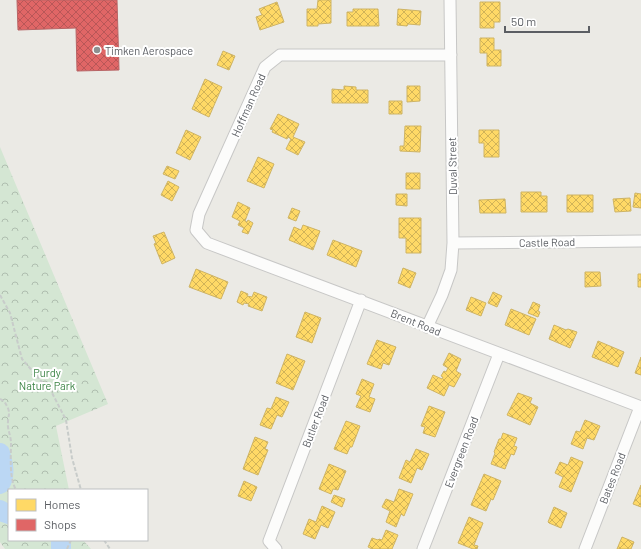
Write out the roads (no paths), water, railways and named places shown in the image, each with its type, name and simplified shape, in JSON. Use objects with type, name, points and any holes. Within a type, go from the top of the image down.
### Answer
[{"type":"street","name":"Duval Street","points":[[428,327],[451,270],[453,243],[450,0]]},
{"type":"street","name":"Hoffman Road","points":[[196,230],[199,214],[265,67],[280,55],[451,55]]},
{"type":"street","name":"Brent Road","points":[[196,230],[207,243],[361,300],[428,327],[640,407]]},
{"type":"street","name":"Castle Road","points":[[453,243],[641,241]]},
{"type":"street","name":"Butler Road","points":[[273,545],[361,300]]},
{"type":"street","name":"Evergreen Road","points":[[423,549],[499,354]]},
{"type":"street","name":"Bates Road","points":[[585,549],[640,407]]},
{"type":"waterway","points":[[0,453],[3,465],[3,477],[0,484]]},
{"type":"waterway","points":[[0,510],[8,514]]},
{"type":"waterway","points":[[61,541],[61,549]]},
{"type":"place","name":"Timken Aerospace","points":[[97,50]]},
{"type":"park label","name":"Purdy Nature Park","points":[[47,378]]}]
